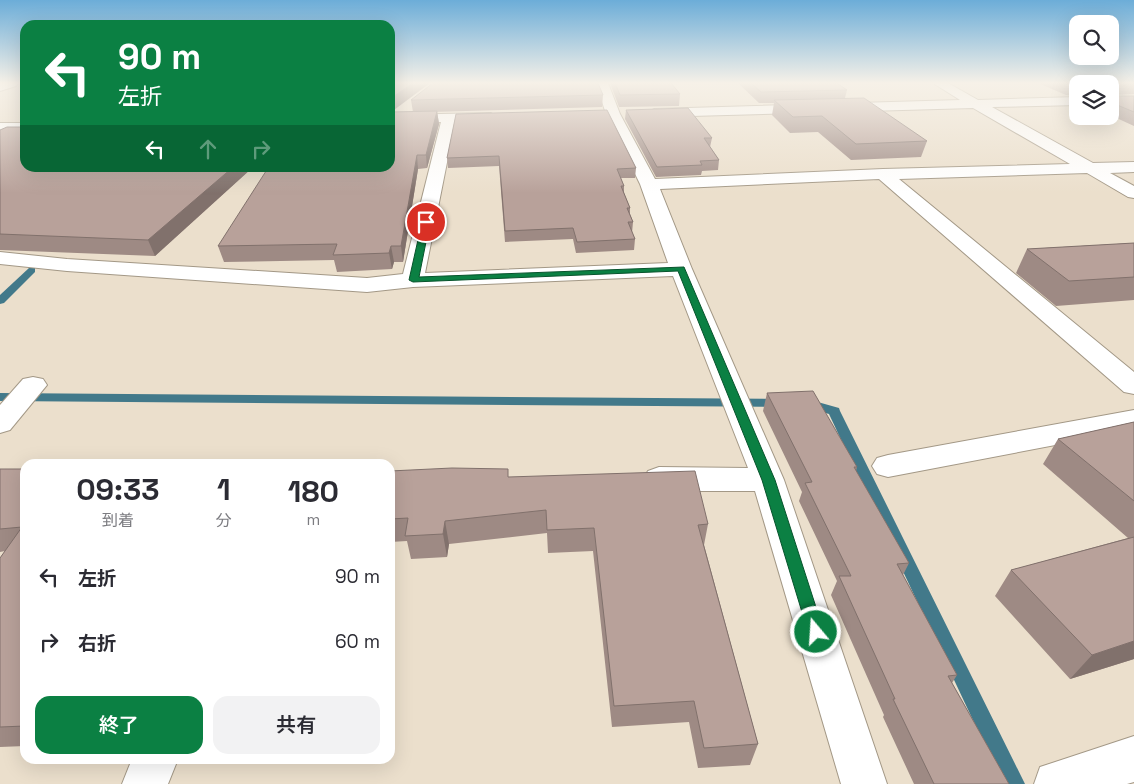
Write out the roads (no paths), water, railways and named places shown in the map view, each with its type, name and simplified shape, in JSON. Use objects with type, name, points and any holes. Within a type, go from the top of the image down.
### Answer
[{"type":"street","points":[[413,280],[449,120]]},
{"type":"street","points":[[615,120],[649,184],[681,269],[768,480],[864,784]]},
{"type":"street","points":[[1005,120],[1134,194]]},
{"type":"street","points":[[0,127],[20,126]]},
{"type":"street","points":[[649,184],[883,174],[1134,167]]},
{"type":"street","points":[[883,174],[1134,386]]},
{"type":"street","points":[[0,258],[86,266],[367,284],[413,280],[681,269]]},
{"type":"street","points":[[0,423],[33,385]]},
{"type":"street","points":[[888,466],[1134,420]]},
{"type":"street","points":[[629,478],[768,480]]},
{"type":"street","points":[[1057,784],[1134,759]]},
{"type":"street","points":[[145,784],[153,764]]},
{"type":"waterway","points":[[0,301],[32,270]]},
{"type":"waterway","points":[[0,397],[782,403]]},
{"type":"waterway","points":[[807,403],[834,411],[1014,784]]}]
